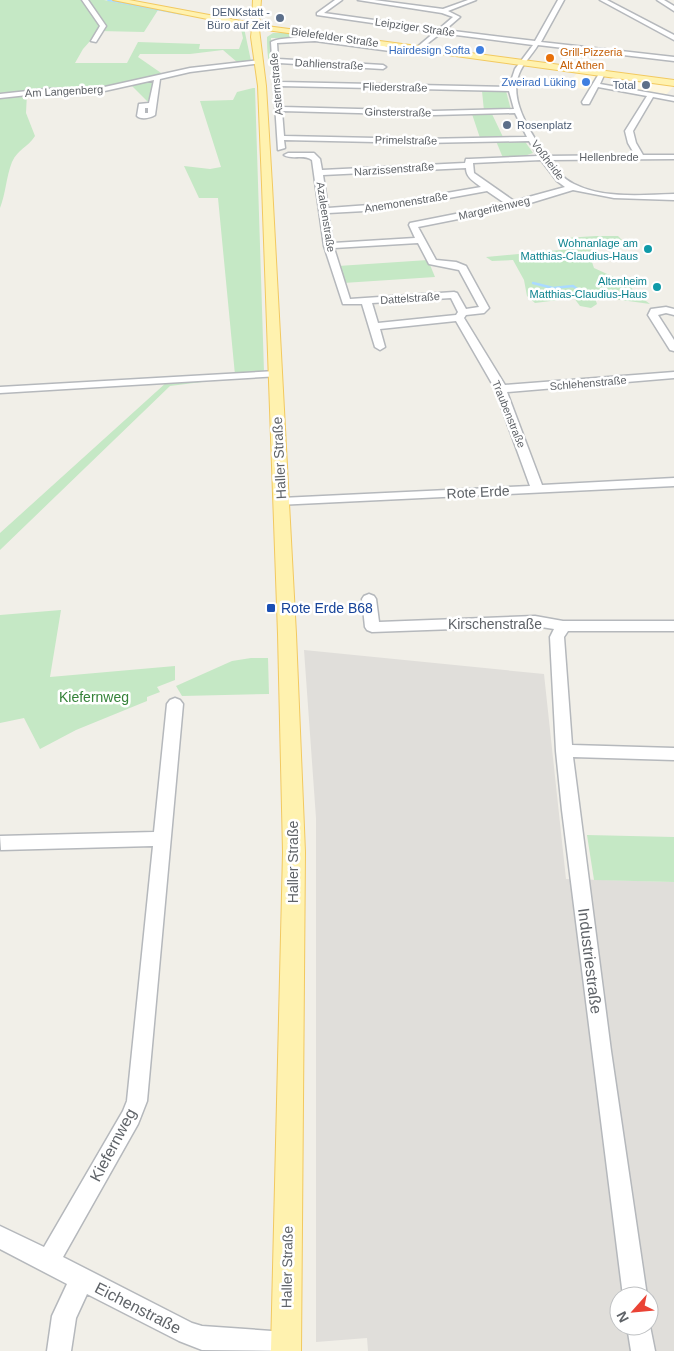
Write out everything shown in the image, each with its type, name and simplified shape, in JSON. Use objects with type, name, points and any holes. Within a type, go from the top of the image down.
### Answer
[{"type":"main road","name":"Bielefelder Straße","points":[[117,0],[285,31],[391,47],[418,48],[674,83]]},
{"type":"main road","name":"Haller Straße","points":[[257,0],[255,37],[268,61],[276,374],[294,852],[286,1348]]},
{"type":"main road","points":[[227,21],[244,20],[256,16]]},
{"type":"main road","points":[[255,37],[265,32],[285,31]]},
{"type":"street","points":[[85,0],[104,26],[94,41]]},
{"type":"street","name":"Leipziger Straße","points":[[339,0],[318,13],[490,38],[674,58]]},
{"type":"street","points":[[361,0],[443,11],[457,17],[418,48]]},
{"type":"street","points":[[443,11],[473,0]]},
{"type":"street","name":"Voßheide","points":[[561,0],[537,43],[513,78],[517,111],[531,138],[560,180],[573,187],[590,192],[618,196],[674,197]]},
{"type":"street","points":[[603,0],[674,38]]},
{"type":"street","points":[[660,0],[674,9]]},
{"type":"street","name":"Asternstraße","points":[[285,154],[280,138],[276,84],[268,61],[273,43],[279,41],[338,42],[391,47]]},
{"type":"street","points":[[381,77],[391,47]]},
{"type":"street","name":"Dahlienstraße","points":[[268,61],[381,77]]},
{"type":"street","name":"Am Langenberg","points":[[0,96],[51,90],[100,90],[217,66],[268,61]]},
{"type":"street","points":[[586,102],[602,73]]},
{"type":"street","name":"Fliederstraße","points":[[276,84],[381,77],[513,90]]},
{"type":"street","points":[[152,104],[158,80],[156,78]]},
{"type":"street","points":[[596,85],[674,99]]},
{"type":"street","points":[[640,157],[632,143],[629,131],[651,95]]},
{"type":"street","name":"Ginsterstraße","points":[[279,109],[434,113],[517,111]]},
{"type":"street","name":"Primelstraße","points":[[280,138],[415,141],[531,138]]},
{"type":"street","name":"Azaleenstraße","points":[[285,154],[314,157],[319,173],[329,246],[346,302]]},
{"type":"street","name":"Hellenbrede","points":[[469,165],[469,162],[544,158],[674,157]]},
{"type":"street","points":[[469,165],[474,178],[514,205]]},
{"type":"street","name":"Narzissenstraße","points":[[319,173],[387,171],[430,166],[469,165]]},
{"type":"street","name":"Margeritenweg","points":[[421,240],[414,225],[514,205],[573,187]]},
{"type":"street","name":"Anemonenstraße","points":[[324,211],[383,207],[487,188]]},
{"type":"street","points":[[329,246],[421,240],[432,262],[435,264],[460,265],[464,268],[484,308],[483,310],[461,315],[374,326]]},
{"type":"street","name":"Dattelstraße","points":[[346,302],[454,295],[461,315]]},
{"type":"street","points":[[366,301],[380,347]]},
{"type":"street","points":[[672,342],[653,315],[656,311],[662,310],[674,312]]},
{"type":"street","name":"Traubenstraße","points":[[461,315],[502,389],[537,489]]},
{"type":"street","points":[[0,390],[276,374]]},
{"type":"street","name":"Schlehenstraße","points":[[502,389],[674,375]]},
{"type":"street","name":"Rote Erde","points":[[281,502],[674,482]]},
{"type":"street","name":"Kirschenstraße","points":[[369,600],[372,626],[535,621],[563,626],[674,626]]},
{"type":"street","name":"Industriestraße","points":[[563,626],[557,637],[564,751],[601,1052],[634,1286]]},
{"type":"street","name":"Kiefernweg","points":[[48,1262],[131,1117],[137,1100],[175,704]]},
{"type":"street","points":[[564,751],[674,754]]},
{"type":"street","points":[[1,843],[161,839]]},
{"type":"street","name":"Eichenstraße","points":[[0,1237],[187,1333],[202,1338],[286,1348]]},
{"type":"street","points":[[59,1351],[64,1316],[82,1279]]},
{"type":"street","points":[[641,1336],[643,1351]]},
{"type":"shaded area","points":[[578,72],[597,76],[590,90],[571,87],[571,80]]},
{"type":"shaded area","points":[[629,79],[674,86],[665,96],[622,88]]},
{"type":"shaded area","points":[[304,650],[544,674],[566,879],[674,882],[674,1351],[368,1351],[367,1338],[316,1342],[316,818]]},
{"type":"green space","points":[[0,0],[104,0],[158,10],[144,32],[99,31],[83,49],[75,63],[127,63],[138,42],[200,44],[199,49],[239,49],[243,38],[241,29],[209,19],[244,28],[251,61],[237,62],[223,50],[190,54],[140,54],[138,57],[164,75],[147,79],[153,83],[148,102],[130,84],[97,90],[27,93],[26,113],[35,136],[17,154],[12,162],[0,208]]},
{"type":"green space","points":[[273,33],[290,33],[386,46],[297,38],[271,38],[274,80],[269,64],[267,43],[267,37]]},
{"type":"green space","points":[[255,88],[264,372],[235,375],[218,198],[199,198],[184,166],[210,169],[221,167],[200,101],[233,100],[237,92]]},
{"type":"green space","points":[[482,91],[506,91],[511,110],[484,111]]},
{"type":"green space","points":[[472,114],[492,114],[503,137],[480,138]]},
{"type":"green space","points":[[524,140],[533,153],[503,158],[496,141]]},
{"type":"green space","points":[[618,236],[622,240],[595,248],[589,253],[594,268],[627,283],[650,304],[595,298],[597,304],[591,308],[580,306],[574,298],[535,303],[527,296],[524,280],[513,260],[492,261],[486,257],[571,249],[565,238]]},
{"type":"green space","points":[[428,260],[435,277],[343,283],[338,266]]},
{"type":"green space","points":[[200,380],[202,382],[170,386],[0,550],[0,533],[167,382]]},
{"type":"green space","points":[[61,610],[50,677],[175,666],[175,680],[157,687],[160,692],[147,697],[147,701],[76,730],[40,749],[24,718],[0,723],[0,615]]},
{"type":"green space","points":[[268,658],[269,694],[182,696],[176,686],[232,661]]},
{"type":"green space","points":[[587,835],[674,837],[674,882],[594,880]]},
{"type":"waterway","points":[[108,0],[182,14]]},
{"type":"waterway","points":[[210,19],[238,26]]},
{"type":"waterway","points":[[533,283],[553,288],[573,286],[580,291]]},
{"type":"waterway","points":[[582,291],[610,293]]},
{"type":"place","name":"DENKstatt - Büro auf Zeit","points":[[280,18]]},
{"type":"place","name":"Hairdesign Softa","points":[[480,50]]},
{"type":"place","name":"Grill-Pizzeria Alt Athen","points":[[550,58]]},
{"type":"place","name":"Zweirad Lüking","points":[[586,82]]},
{"type":"place","name":"Total","points":[[646,85]]},
{"type":"place","name":"Rosenplatz","points":[[507,125]]},
{"type":"place","name":"Wohnanlage am Matthias-Claudius-Haus","points":[[648,249]]},
{"type":"place","name":"Altenheim Matthias-Claudius-Haus","points":[[657,287]]},
{"type":"place","name":"Rote Erde B68","points":[[271,608]]}]
